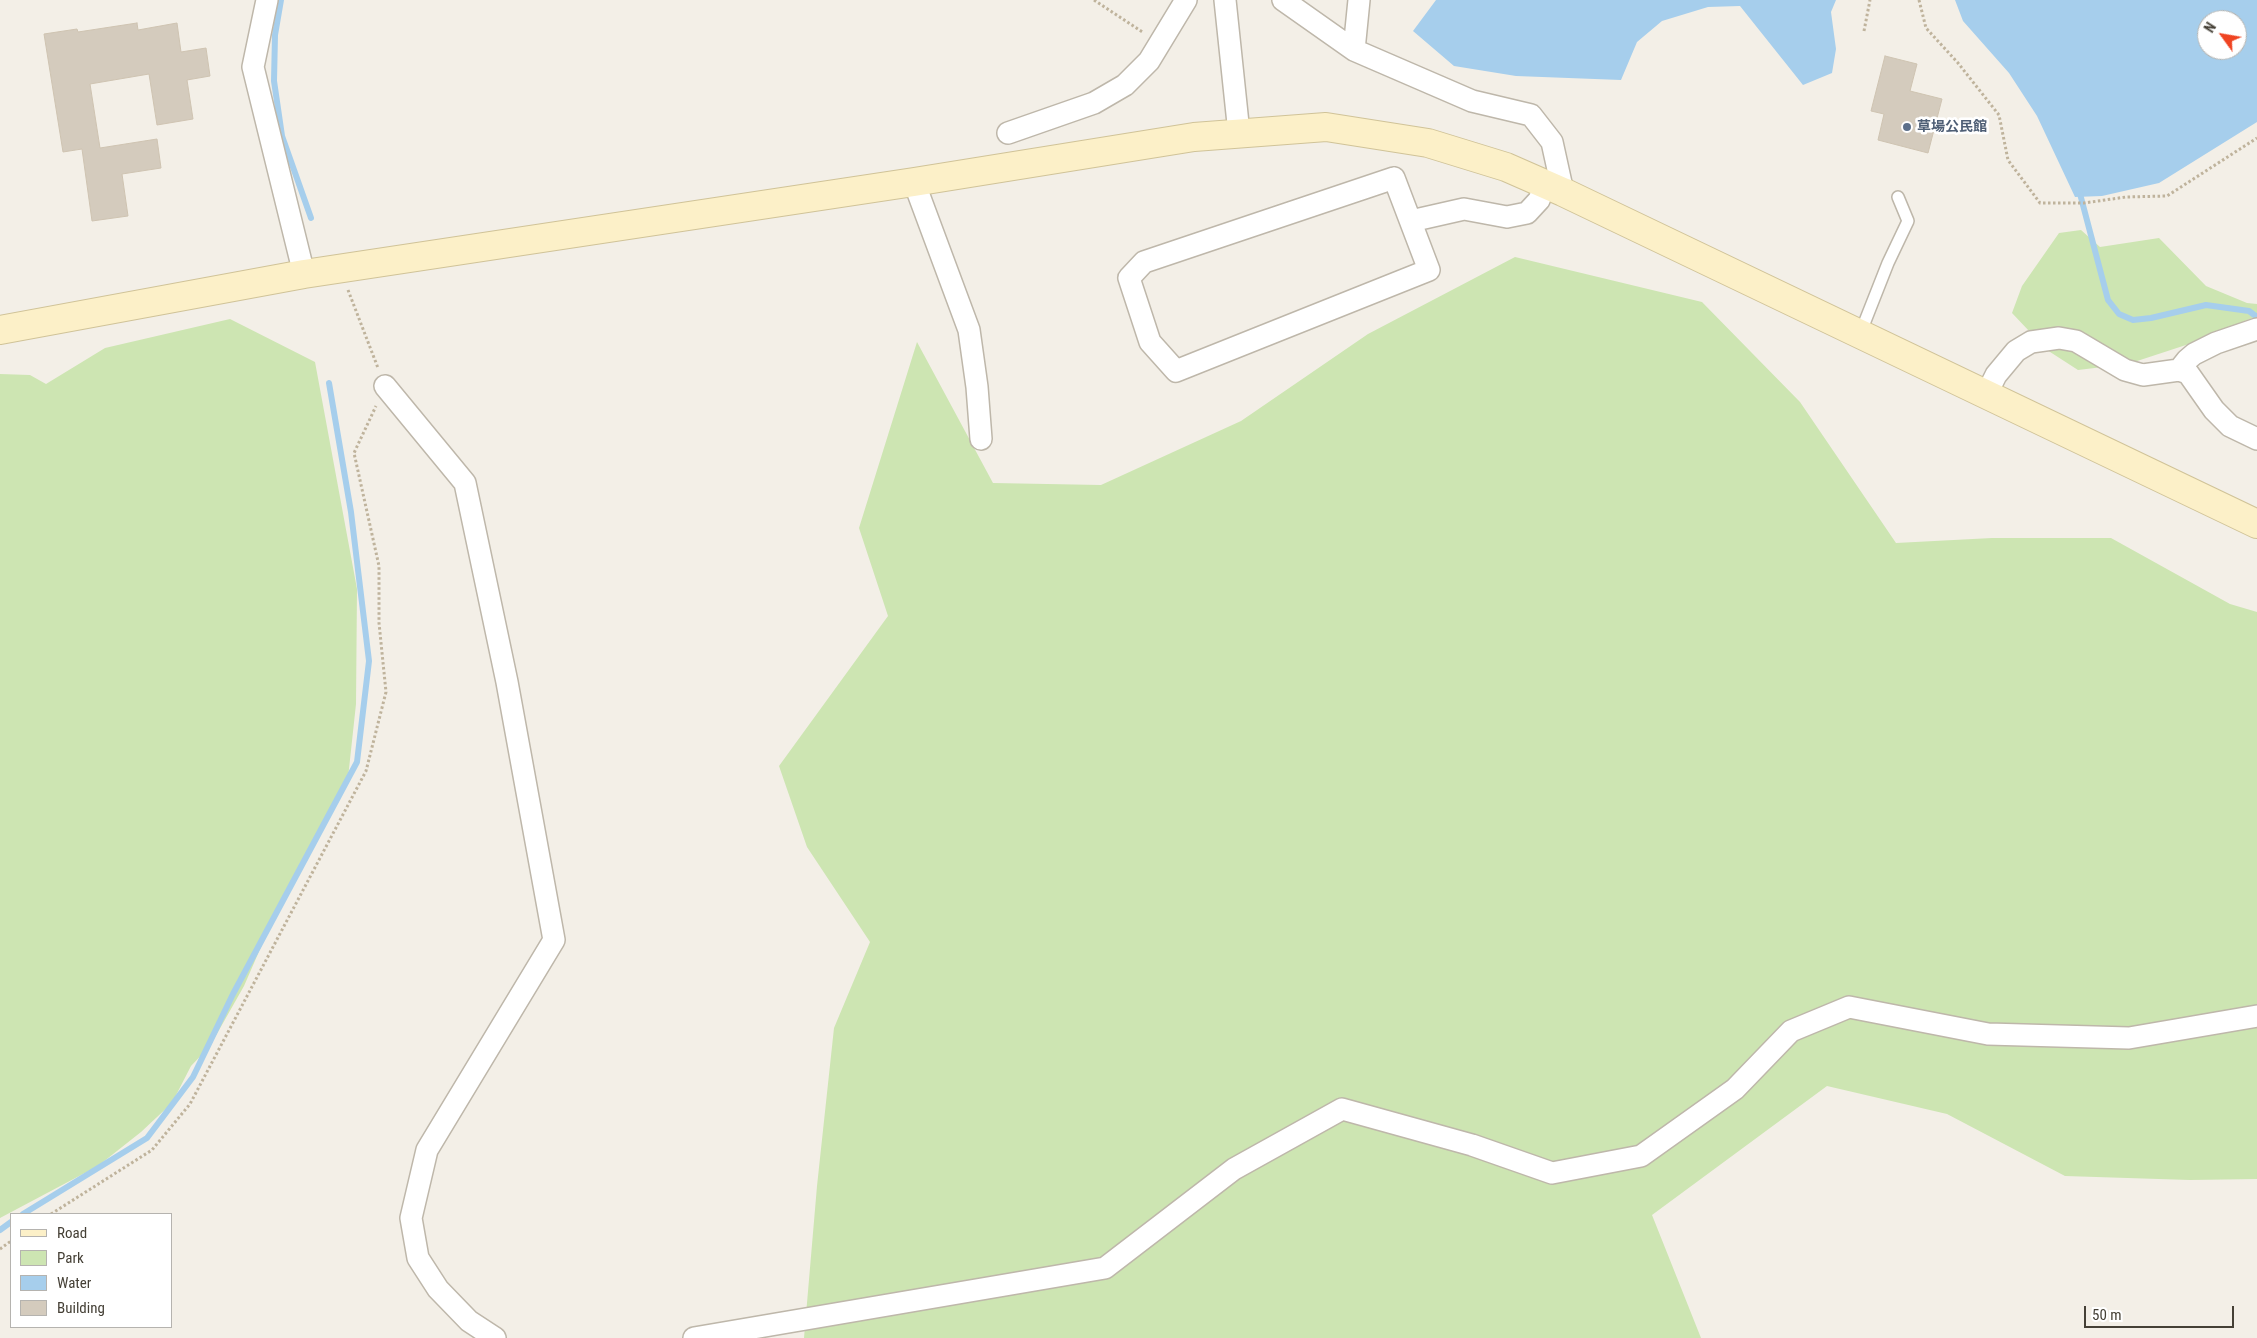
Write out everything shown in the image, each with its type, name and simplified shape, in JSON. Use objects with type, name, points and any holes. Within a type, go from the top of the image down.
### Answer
[{"type":"street","points":[[267,0],[254,67],[304,274]]},
{"type":"street","points":[[1008,133],[1094,103],[1126,85],[1149,61],[1186,0]]},
{"type":"street","points":[[1225,0],[1239,133]]},
{"type":"street","points":[[1284,0],[1354,50],[1472,101],[1531,115],[1552,142],[1554,188]]},
{"type":"street","points":[[1354,50],[1358,0]]},
{"type":"street","points":[[0,330],[340,268],[914,182],[1194,137],[1326,127],[1428,143],[1506,168],[1554,188],[2257,524]]},
{"type":"street","points":[[1394,178],[1411,221],[1429,270],[1176,371],[1150,342],[1129,278],[1144,262],[1394,178]]},
{"type":"street","points":[[914,182],[969,330],[980,439]]},
{"type":"street","points":[[1411,221],[1464,209],[1508,217],[1527,213],[1554,188]]},
{"type":"street","points":[[2180,370],[2194,354],[2216,343],[2257,328]]},
{"type":"street","points":[[1986,395],[1996,375],[2016,351],[2031,342],[2046,338],[2076,341],[2125,370],[2143,375],[2180,370],[2188,373],[2214,410],[2230,426],[2257,439]]},
{"type":"street","points":[[385,386],[465,483],[507,682],[554,940],[427,1150],[411,1218],[418,1258],[438,1289],[469,1321],[495,1338]]},
{"type":"street","points":[[694,1338],[1105,1268],[1234,1169],[1342,1109],[1472,1145],[1552,1173],[1641,1156],[1735,1089],[1791,1031],[1849,1007],[1988,1034],[2129,1038],[2257,1016]]},
{"type":"lane","points":[[1860,334],[1888,263],[1908,220],[1898,197]]},
{"type":"path","points":[[1094,0],[1160,44]]},
{"type":"path","points":[[1864,31],[1870,0]]},
{"type":"path","points":[[1919,0],[1926,28],[1958,64],[1999,116],[2008,160],[2040,203],[2167,196],[2257,138]]},
{"type":"path","points":[[52,1213],[152,1150],[190,1104],[366,771],[386,692],[379,623],[379,566],[354,453],[385,386],[340,268]]},
{"type":"green space","points":[[2081,230],[2100,247],[2159,238],[2206,286],[2247,303],[2257,304],[2257,316],[2189,344],[2128,364],[2078,370],[2047,350],[2012,313],[2022,286],[2059,233]]},
{"type":"green space","points":[[1515,257],[1702,302],[1800,402],[1896,543],[1992,538],[2111,538],[2230,604],[2257,612],[2257,1179],[2190,1180],[2065,1176],[1947,1114],[1827,1086],[1652,1215],[1701,1338],[804,1338],[817,1186],[834,1028],[870,942],[807,847],[779,766],[888,616],[859,528],[917,342],[993,483],[1101,485],[1241,421],[1368,334]]},
{"type":"green space","points":[[230,319],[315,362],[357,589],[356,704],[348,778],[310,854],[274,917],[244,986],[210,1046],[191,1066],[172,1103],[141,1132],[98,1166],[0,1218],[0,374],[30,375],[46,384],[105,348]]},
{"type":"water","points":[[1436,0],[1836,0],[1831,12],[1836,49],[1832,73],[1803,85],[1740,6],[1708,7],[1662,21],[1637,42],[1621,80],[1516,76],[1454,66],[1413,31]]},
{"type":"water","points":[[1955,0],[2257,0],[2257,122],[2159,183],[2102,196],[2075,197],[2037,116],[2009,73],[1963,21]]},
{"type":"building","points":[[137,23],[138,30],[177,23],[181,52],[206,48],[210,76],[187,80],[193,119],[157,125],[149,74],[90,84],[100,148],[157,139],[161,168],[122,174],[128,216],[92,221],[82,149],[63,152],[44,34],[77,29],[78,32]]},
{"type":"building","points":[[1885,56],[1917,64],[1910,91],[1942,99],[1928,153],[1878,140],[1884,114],[1871,111]]},
{"type":"waterway","points":[[281,0],[275,35],[274,81],[282,136],[311,218]]},
{"type":"waterway","points":[[2079,190],[2108,300],[2119,314],[2133,320],[2151,318],[2206,305],[2249,311],[2257,317]]},
{"type":"waterway","points":[[25,1213],[147,1138],[193,1077],[233,994],[357,762],[369,661],[351,512],[329,383]]},
{"type":"waterway","points":[[0,1230],[10,1223]]},
{"type":"place","name":"草場公民館","points":[[1907,127]]}]
